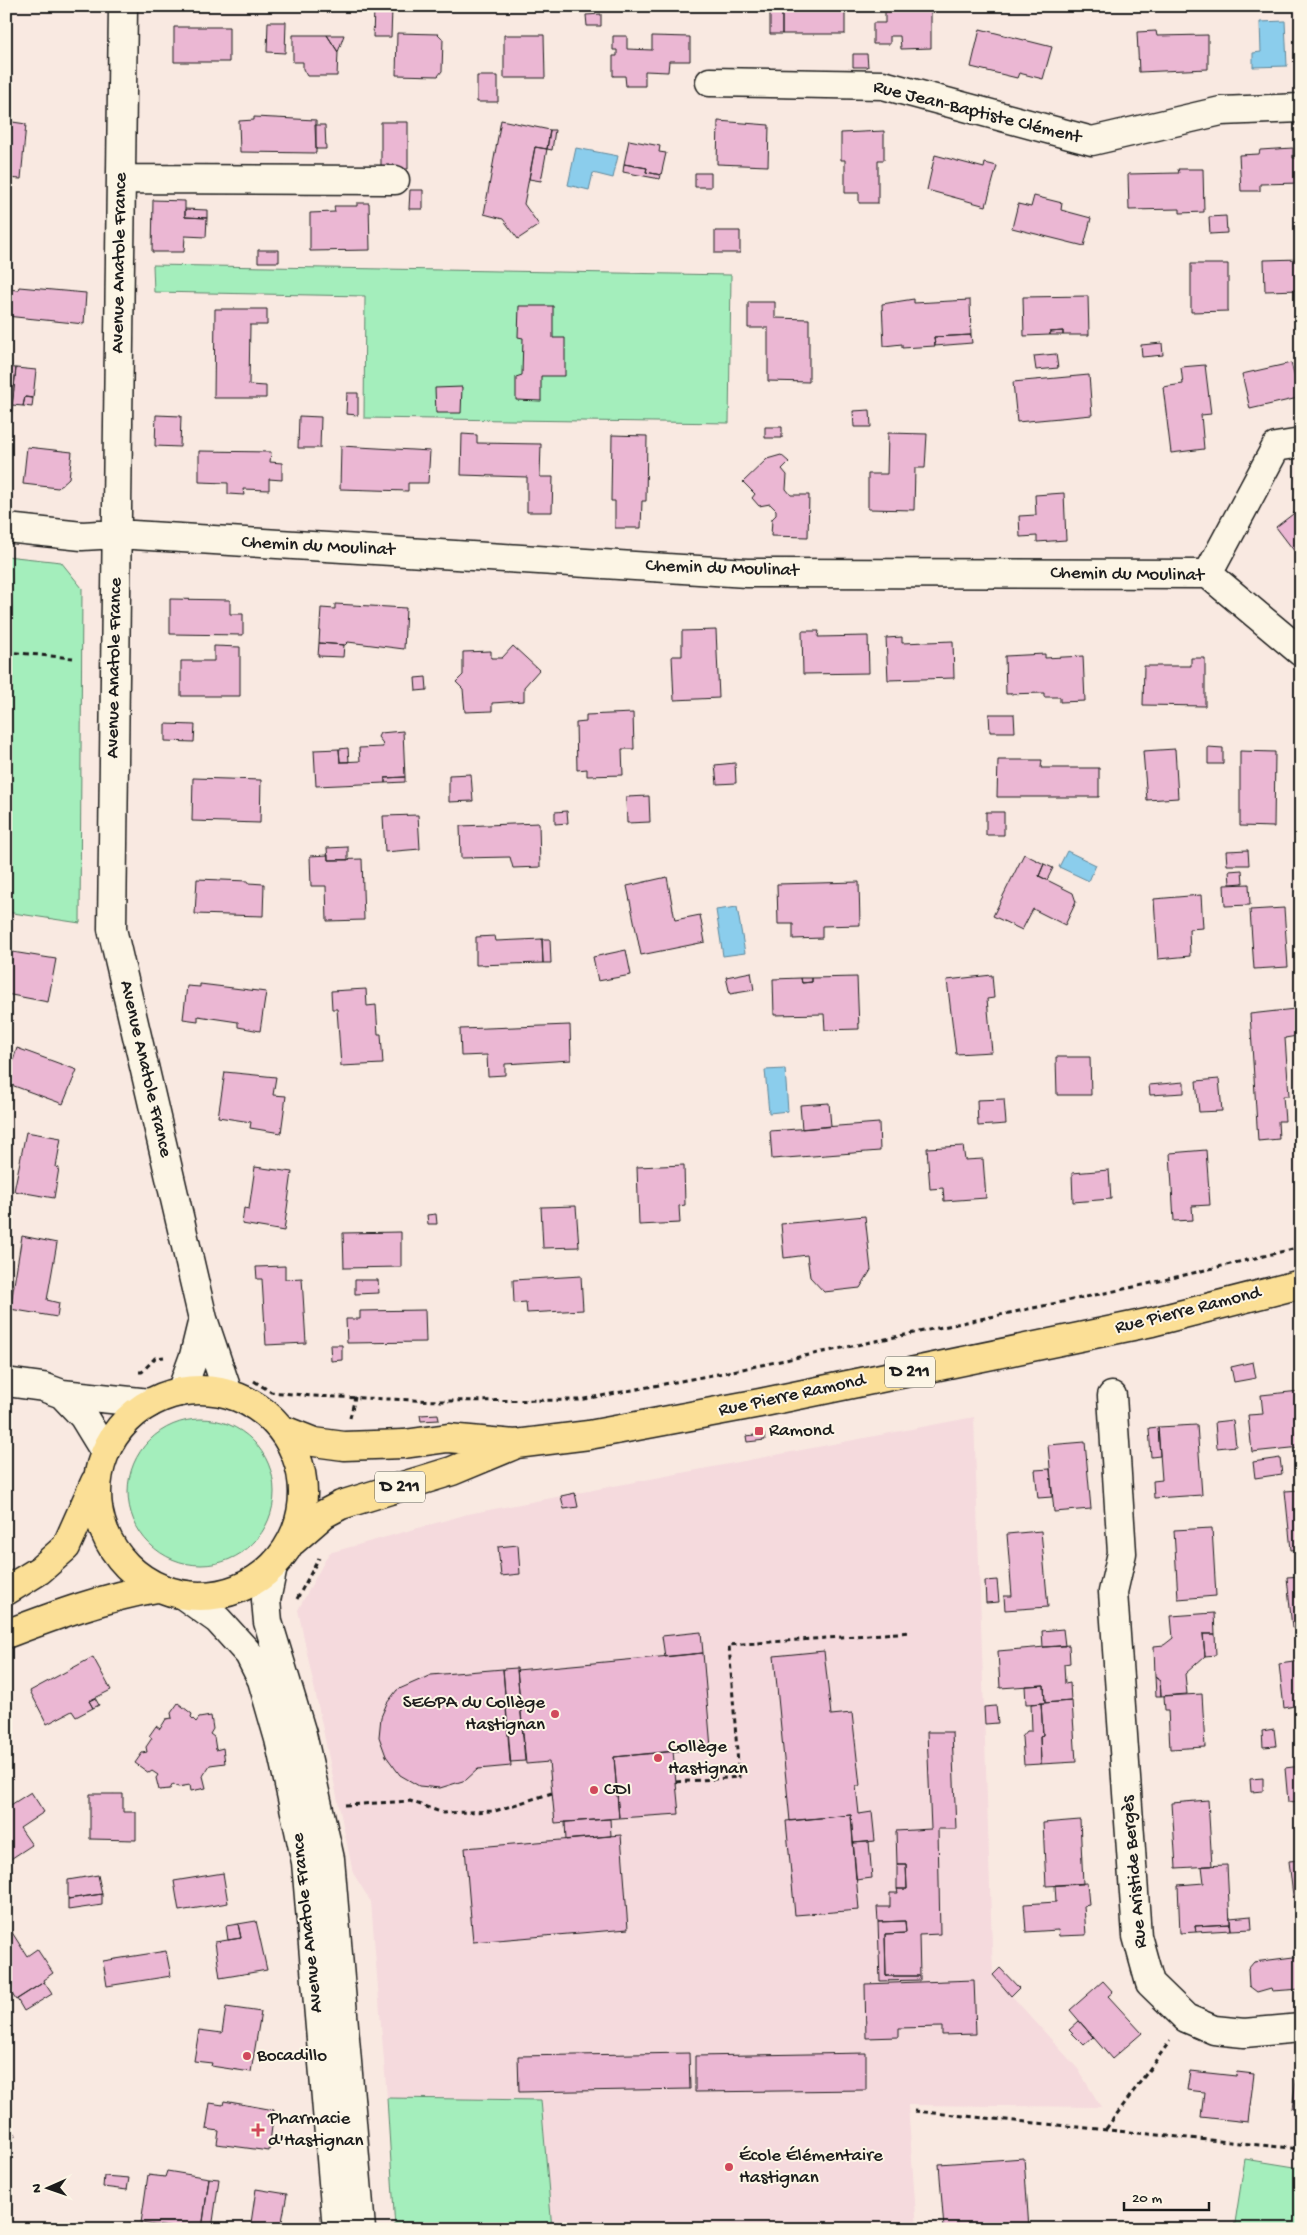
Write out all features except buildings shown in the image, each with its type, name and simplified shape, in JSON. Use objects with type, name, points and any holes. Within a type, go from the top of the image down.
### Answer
[{"type":"main road","name":"Rue Pierre Ramond","points":[[281,1429],[314,1442],[344,1446],[404,1444],[448,1438],[516,1444],[589,1435],[760,1403],[1152,1322],[1301,1284]]},
{"type":"main road","points":[[6,1591],[40,1570],[66,1547],[119,1426],[150,1403],[171,1393],[203,1389],[228,1393],[252,1403],[273,1418],[296,1455],[303,1484],[302,1514],[292,1542],[273,1567],[247,1586],[215,1596],[170,1592],[117,1596],[53,1616],[6,1634]]},
{"type":"main road","name":"Rue Pierre Ramond","points":[[292,1542],[324,1514],[341,1505],[452,1471],[516,1444]]},
{"type":"main road","points":[[101,1464],[98,1510],[109,1542],[129,1569],[170,1592]]},
{"type":"street","name":"Avenue Anatole France","points":[[123,6],[112,929],[203,1319],[228,1393]]},
{"type":"street","name":"Rue Jean-Baptiste Clément","points":[[710,82],[883,85],[1092,141],[1221,111],[1301,108]]},
{"type":"street","points":[[121,178],[395,180]]},
{"type":"street","points":[[1208,574],[1276,447],[1301,443]]},
{"type":"street","name":"Chemin du Moulinat","points":[[6,528],[82,536],[116,534],[747,573],[1208,574],[1301,652]]},
{"type":"street","name":"Avenue Anatole France","points":[[181,1392],[194,1356],[203,1319]]},
{"type":"street","points":[[6,1382],[43,1387],[62,1394],[150,1403]]},
{"type":"street","points":[[62,1394],[83,1416],[101,1464]]},
{"type":"street","name":"Rue Aristide Bergès","points":[[1112,1396],[1122,1553],[1113,1592],[1137,1936],[1150,1983],[1186,2018],[1214,2030],[1244,2033],[1301,2028]]},
{"type":"street","name":"Avenue Anatole France","points":[[273,1567],[266,1600],[268,1622],[302,1734],[330,1859],[361,2229]]},
{"type":"street","name":"Avenue Anatole France","points":[[170,1592],[218,1620],[250,1654],[262,1680],[279,1739],[306,1862],[337,2229]]},
{"type":"path","points":[[6,652],[73,658]]},
{"type":"path","points":[[249,1376],[271,1392],[313,1396],[439,1401],[579,1400],[723,1373],[1143,1286],[1301,1247]]},
{"type":"path","points":[[134,1371],[142,1372],[155,1358],[169,1356]]},
{"type":"path","points":[[294,1604],[320,1556]]},
{"type":"path","points":[[676,1782],[739,1777],[729,1645],[911,1632]]},
{"type":"path","points":[[340,1806],[410,1801],[443,1813],[495,1811],[552,1793]]},
{"type":"path","points":[[1106,2129],[1186,2018]]},
{"type":"path","points":[[914,2111],[1301,2148]]},
{"type":"shaded area","name":"Collège Hastignan","points":[[974,1417],[993,1975],[1078,2069],[1101,2107],[908,2105],[917,2229],[552,2229],[541,2100],[387,2098],[371,1902],[353,1873],[298,1610],[329,1553],[468,1514]]},
{"type":"green space","points":[[153,265],[731,275],[729,423],[364,418],[365,296],[154,292]]},
{"type":"green space","points":[[6,556],[61,562],[82,588],[80,923],[6,912]]},
{"type":"green space","points":[[201,1419],[215,1420],[229,1425],[242,1431],[253,1440],[262,1451],[268,1464],[273,1478],[273,1506],[268,1520],[262,1533],[253,1544],[242,1553],[229,1559],[215,1564],[201,1565],[187,1564],[173,1559],[160,1553],[149,1544],[140,1533],[134,1520],[129,1506],[128,1492],[129,1478],[134,1464],[140,1451],[149,1440],[160,1431],[173,1425],[187,1420]]},
{"type":"green space","points":[[387,2098],[541,2100],[552,2229],[395,2229]]},
{"type":"green space","points":[[1245,2159],[1301,2168],[1301,2229],[1234,2229]]},
{"type":"water","points":[[1285,21],[1287,66],[1253,67],[1253,53],[1261,52],[1260,22]]},
{"type":"water","points":[[576,148],[618,156],[613,178],[593,173],[589,190],[568,185]]},
{"type":"water","points":[[1067,851],[1096,865],[1089,881],[1059,867]]},
{"type":"water","points":[[737,907],[745,953],[723,956],[716,910]]},
{"type":"water","points":[[785,1069],[788,1111],[769,1113],[765,1070]]},
{"type":"place","name":"Ramond","points":[[759,1431]]},
{"type":"place","name":"SEGPA du Collège Hastignan","points":[[555,1714]]},
{"type":"place","name":"Collège Hastignan","points":[[658,1758]]},
{"type":"place","name":"CDI","points":[[594,1790]]},
{"type":"place","name":"Bocadillo","points":[[247,2056]]},
{"type":"place","name":"Pharmacie d'Hastignan","points":[[258,2130]]},
{"type":"place","name":"École Élémentaire Hastignan","points":[[729,2167]]}]
